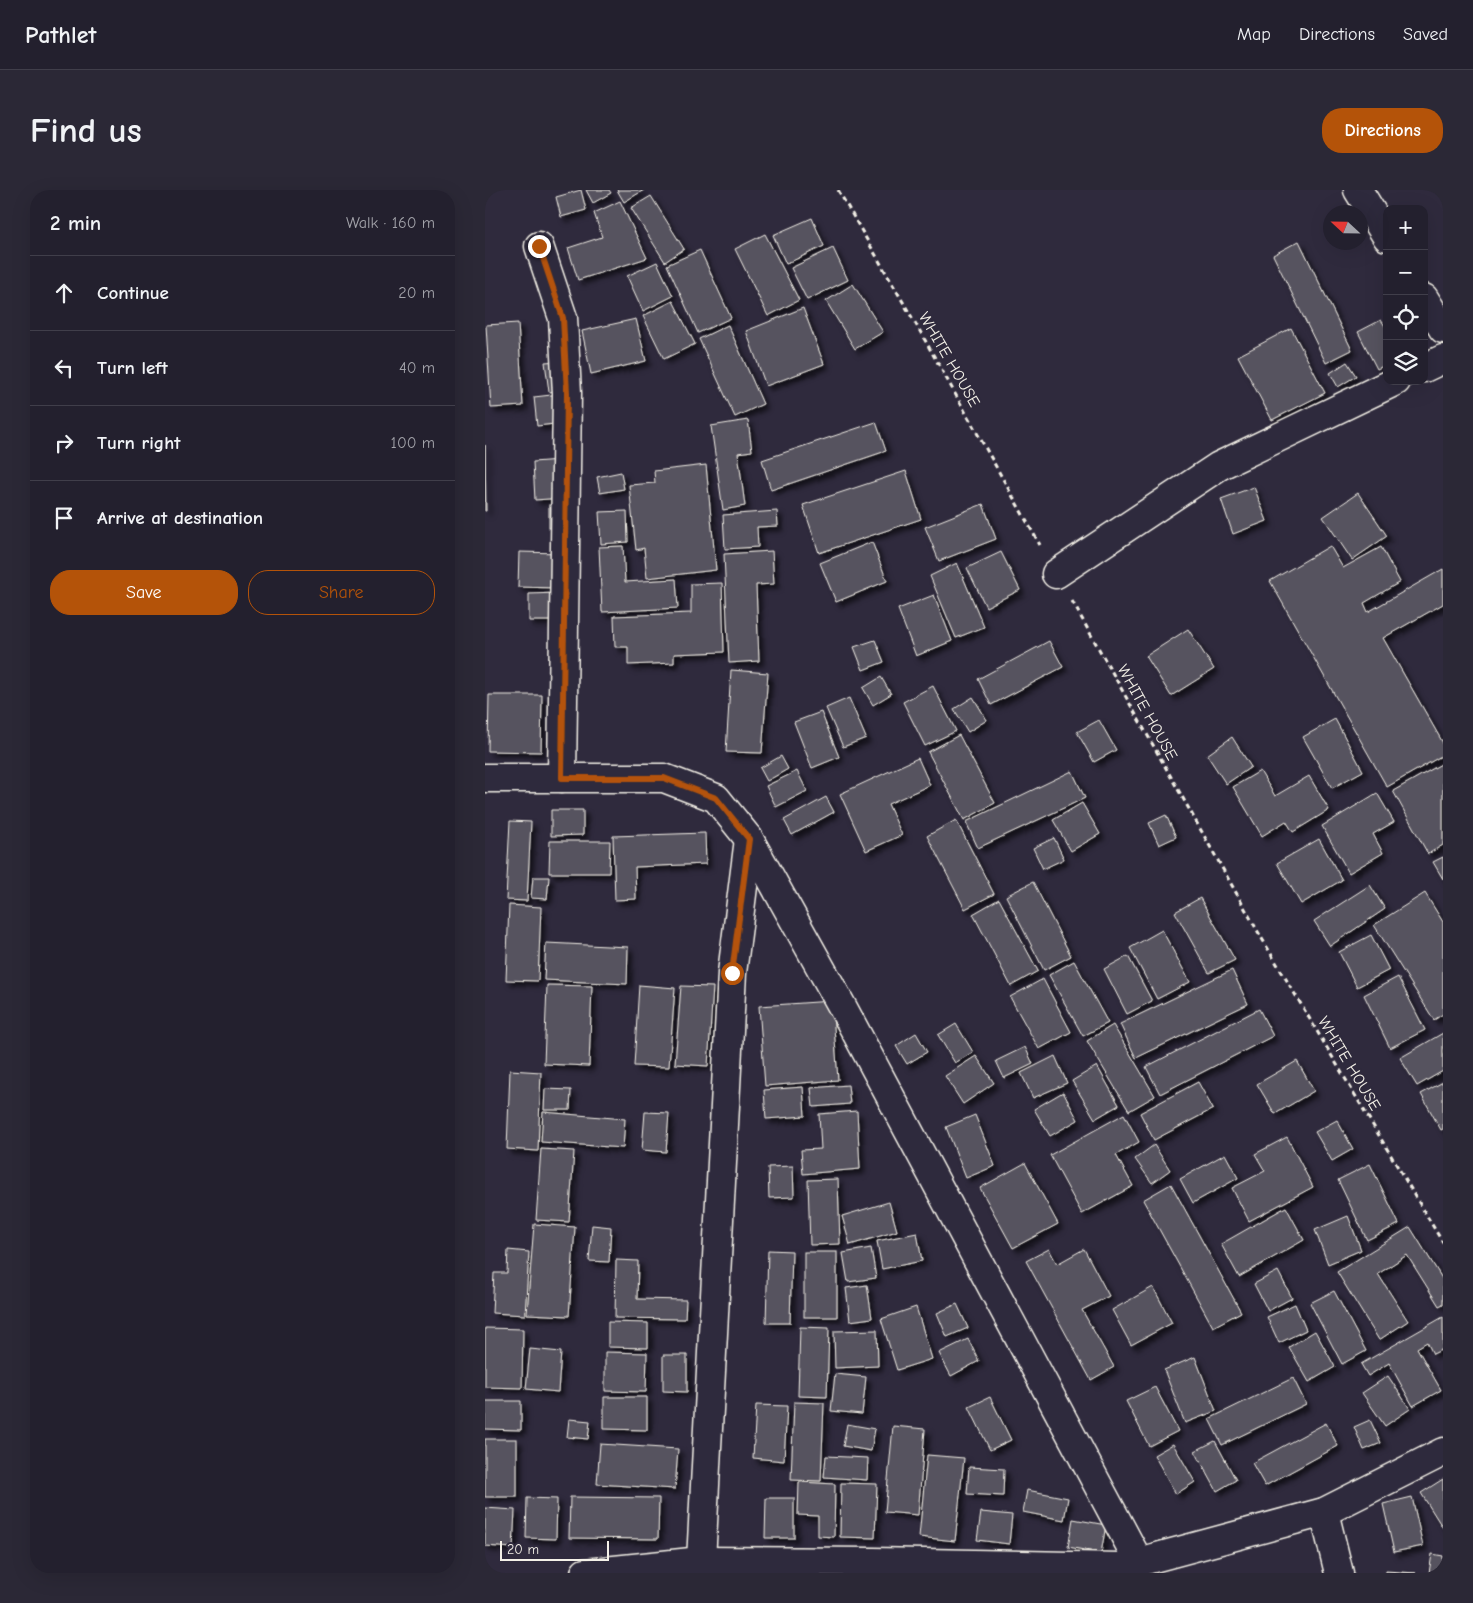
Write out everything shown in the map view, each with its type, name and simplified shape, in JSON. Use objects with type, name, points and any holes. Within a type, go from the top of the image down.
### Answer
[{"type":"street","points":[[1358,190],[1383,231]]},
{"type":"street","points":[[539,246],[563,318],[567,393],[562,778]]},
{"type":"street","points":[[1428,305],[1443,329]]},
{"type":"street","points":[[1428,366],[1443,359]]},
{"type":"street","points":[[1056,574],[1219,466],[1388,385]]},
{"type":"street","points":[[485,778],[664,778],[716,798],[749,839],[843,1008],[1139,1562]]},
{"type":"street","points":[[701,1561],[732,973],[749,839]]},
{"type":"street","points":[[585,1573],[701,1561],[884,1562],[1120,1567],[1324,1512],[1443,1452]]},
{"type":"street","points":[[1324,1512],[1339,1573]]},
{"type":"path","name":"WHITE HOUSE","points":[[838,190],[921,333],[1261,937],[1443,1243]]},
{"type":"building","points":[[581,190],[586,210],[561,217],[556,197]]},
{"type":"building","points":[[586,190],[609,190],[611,193],[593,203]]},
{"type":"building","points":[[617,190],[644,190],[624,202]]},
{"type":"building","points":[[651,196],[684,249],[665,262],[631,208]]},
{"type":"building","points":[[620,201],[647,258],[578,280],[568,248],[602,237],[594,213]]},
{"type":"building","points":[[812,218],[824,246],[786,264],[773,235]]},
{"type":"building","points":[[765,234],[799,300],[768,316],[735,249]]},
{"type":"building","points":[[1299,241],[1352,350],[1326,363],[1273,255]]},
{"type":"building","points":[[833,248],[848,280],[807,300],[791,268]]},
{"type":"building","points":[[700,250],[731,318],[698,333],[667,265]]},
{"type":"building","points":[[657,262],[673,296],[643,311],[627,276]]},
{"type":"building","points":[[853,284],[883,332],[855,349],[826,301]]},
{"type":"building","points":[[673,301],[695,344],[664,359],[643,316]]},
{"type":"building","points":[[803,308],[824,364],[766,386],[746,331]]},
{"type":"building","points":[[636,319],[646,361],[591,374],[582,331]]},
{"type":"building","points":[[1381,320],[1383,323],[1383,366],[1377,369],[1358,332]]},
{"type":"building","points":[[518,323],[523,406],[491,408],[486,325]]},
{"type":"building","points":[[728,325],[763,404],[735,417],[699,339]]},
{"type":"building","points":[[1291,328],[1325,393],[1272,420],[1238,356]]},
{"type":"building","points":[[559,361],[563,390],[549,392],[545,362]]},
{"type":"building","points":[[1347,362],[1356,376],[1338,387],[1330,373]]},
{"type":"building","points":[[560,394],[563,423],[537,426],[534,397]]},
{"type":"building","points":[[748,420],[752,451],[738,453],[745,506],[723,510],[711,426]]},
{"type":"building","points":[[876,422],[886,451],[771,490],[762,460]]},
{"type":"building","points":[[485,445],[486,511],[485,511]]},
{"type":"building","points":[[560,460],[563,498],[535,500],[533,462]]},
{"type":"building","points":[[706,465],[716,570],[647,578],[644,548],[636,550],[629,485],[655,483],[654,471]]},
{"type":"building","points":[[906,471],[921,519],[819,553],[803,505]]},
{"type":"building","points":[[621,472],[624,489],[600,493],[597,477]]},
{"type":"building","points":[[1254,487],[1267,521],[1233,534],[1221,499]]},
{"type":"building","points":[[1358,493],[1387,536],[1352,560],[1323,517]]},
{"type":"building","points":[[983,504],[996,539],[939,561],[925,527]]},
{"type":"building","points":[[549,505],[561,505],[561,528],[549,528]]},
{"type":"building","points":[[627,511],[628,542],[601,544],[599,512]]},
{"type":"building","points":[[777,511],[778,526],[757,527],[758,547],[725,549],[723,515]]},
{"type":"building","points":[[872,542],[887,581],[836,602],[820,563]]},
{"type":"building","points":[[623,546],[625,582],[676,579],[678,608],[602,612],[599,547]]},
{"type":"building","points":[[1330,546],[1343,568],[1381,547],[1400,582],[1364,603],[1368,612],[1443,569],[1443,604],[1383,638],[1443,743],[1443,755],[1387,787],[1270,581]]},
{"type":"building","points":[[772,551],[774,584],[756,585],[759,661],[729,663],[724,554]]},
{"type":"building","points":[[519,552],[559,553],[557,588],[518,587]]},
{"type":"building","points":[[1001,552],[1020,590],[986,607],[967,568]]},
{"type":"building","points":[[957,563],[984,627],[956,638],[930,576]]},
{"type":"building","points":[[722,583],[724,652],[674,654],[674,663],[628,665],[628,647],[615,647],[614,616],[691,613],[691,584]]},
{"type":"building","points":[[558,593],[557,621],[529,621],[529,594]]},
{"type":"building","points":[[934,595],[952,641],[916,656],[898,609]]},
{"type":"building","points":[[1188,629],[1214,669],[1171,696],[1146,656]]},
{"type":"building","points":[[875,640],[884,662],[863,670],[854,647]]},
{"type":"building","points":[[1049,641],[1063,667],[991,705],[978,679]]},
{"type":"building","points":[[731,670],[768,673],[762,753],[726,752]]},
{"type":"building","points":[[881,677],[891,694],[873,705],[863,688]]},
{"type":"building","points":[[933,686],[956,731],[925,746],[903,702]]},
{"type":"building","points":[[489,695],[542,695],[541,752],[488,751]]},
{"type":"building","points":[[973,697],[987,720],[968,732],[954,709]]},
{"type":"building","points":[[849,698],[866,738],[843,747],[826,708]]},
{"type":"building","points":[[821,712],[839,757],[812,768],[794,722]]},
{"type":"building","points":[[1335,719],[1363,771],[1332,788],[1303,737]]},
{"type":"building","points":[[1099,720],[1116,750],[1094,762],[1077,732]]},
{"type":"building","points":[[959,735],[995,803],[964,820],[928,752]]},
{"type":"building","points":[[1232,737],[1251,767],[1226,784],[1207,755]]},
{"type":"building","points":[[781,756],[788,769],[767,781],[760,768]]},
{"type":"building","points":[[918,758],[930,785],[888,804],[902,835],[866,851],[840,794]]},
{"type":"building","points":[[1443,763],[1443,845],[1428,854],[1393,791]]},
{"type":"building","points":[[797,771],[807,791],[776,807],[766,786]]},
{"type":"building","points":[[1072,771],[1085,798],[978,848],[966,822]]},
{"type":"building","points":[[1260,771],[1275,796],[1309,776],[1329,810],[1293,832],[1286,821],[1262,836],[1233,787]]},
{"type":"building","points":[[1377,793],[1394,822],[1373,834],[1383,853],[1349,873],[1322,826]]},
{"type":"building","points":[[826,797],[834,812],[792,835],[784,820]]},
{"type":"building","points":[[1082,803],[1100,834],[1071,851],[1053,820]]},
{"type":"building","points":[[551,810],[583,810],[583,835],[551,836]]},
{"type":"building","points":[[1166,815],[1176,837],[1159,845],[1149,823]]},
{"type":"building","points":[[956,820],[994,894],[965,909],[927,836]]},
{"type":"building","points":[[510,821],[531,822],[527,901],[506,900]]},
{"type":"building","points":[[705,833],[706,864],[635,867],[636,899],[615,900],[613,836]]},
{"type":"building","points":[[1054,838],[1064,859],[1043,869],[1033,848]]},
{"type":"building","points":[[1319,839],[1342,880],[1301,904],[1277,863]]},
{"type":"building","points":[[550,841],[610,841],[609,873],[549,873]]},
{"type":"building","points":[[1443,857],[1443,879],[1433,862]]},
{"type":"building","points":[[533,877],[549,877],[547,899],[531,898]]},
{"type":"building","points":[[1033,882],[1071,956],[1044,970],[1006,896]]},
{"type":"building","points":[[1370,885],[1385,909],[1330,946],[1314,921]]},
{"type":"building","points":[[1425,893],[1443,922],[1443,1014],[1434,1020],[1374,925]]},
{"type":"building","points":[[1200,898],[1235,960],[1209,973],[1175,912]]},
{"type":"building","points":[[999,899],[1038,971],[1011,986],[973,914]]},
{"type":"building","points":[[509,905],[541,907],[538,981],[506,980]]},
{"type":"building","points":[[1162,930],[1190,982],[1157,999],[1130,948]]},
{"type":"building","points":[[1371,935],[1389,970],[1357,987],[1339,952]]},
{"type":"building","points":[[546,943],[628,947],[627,984],[544,980]]},
{"type":"building","points":[[1128,956],[1152,1001],[1127,1014],[1104,969]]},
{"type":"building","points":[[1074,961],[1108,1023],[1083,1036],[1049,975]]},
{"type":"building","points":[[1232,970],[1248,1004],[1136,1058],[1120,1024]]},
{"type":"building","points":[[1398,977],[1425,1030],[1390,1048],[1364,995]]},
{"type":"building","points":[[1043,979],[1071,1032],[1039,1049],[1010,997]]},
{"type":"building","points":[[547,985],[592,986],[589,1066],[544,1064]]},
{"type":"building","points":[[639,985],[675,988],[669,1067],[634,1066]]},
{"type":"building","points":[[681,986],[713,987],[708,1066],[675,1064]]},
{"type":"building","points":[[832,1001],[838,1080],[765,1086],[759,1006]]},
{"type":"building","points":[[1259,1009],[1273,1036],[1160,1094],[1146,1067]]},
{"type":"building","points":[[956,1024],[973,1052],[955,1063],[938,1035]]},
{"type":"building","points":[[1113,1025],[1155,1096],[1129,1111],[1087,1041]]},
{"type":"building","points":[[916,1033],[927,1052],[907,1064],[896,1046]]},
{"type":"building","points":[[1443,1033],[1443,1071],[1417,1086],[1400,1058]]},
{"type":"building","points":[[1025,1047],[1033,1064],[1004,1078],[996,1061]]},
{"type":"building","points":[[976,1056],[994,1083],[963,1104],[945,1076]]},
{"type":"building","points":[[1055,1056],[1067,1083],[1033,1098],[1021,1073]]},
{"type":"building","points":[[1297,1061],[1314,1091],[1275,1114],[1257,1084]]},
{"type":"building","points":[[1097,1066],[1119,1105],[1095,1119],[1072,1081]]},
{"type":"building","points":[[510,1070],[541,1072],[538,1151],[507,1149]]},
{"type":"building","points":[[1198,1082],[1213,1109],[1154,1140],[1140,1113]]},
{"type":"building","points":[[1443,1082],[1443,1129],[1441,1130],[1421,1094]]},
{"type":"building","points":[[848,1085],[850,1104],[813,1107],[811,1088]]},
{"type":"building","points":[[803,1087],[805,1116],[766,1119],[764,1090]]},
{"type":"building","points":[[545,1089],[571,1090],[570,1110],[544,1110]]},
{"type":"building","points":[[1063,1092],[1078,1120],[1050,1136],[1034,1109]]},
{"type":"building","points":[[857,1111],[860,1169],[803,1174],[801,1150],[821,1149],[819,1114]]},
{"type":"building","points":[[543,1112],[625,1119],[623,1148],[541,1142]]},
{"type":"building","points":[[645,1112],[669,1113],[666,1152],[642,1150]]},
{"type":"building","points":[[1124,1114],[1139,1142],[1116,1155],[1133,1186],[1082,1214],[1050,1155]]},
{"type":"building","points":[[975,1115],[995,1166],[966,1178],[946,1127]]},
{"type":"building","points":[[1337,1120],[1353,1149],[1332,1161],[1315,1132]]},
{"type":"building","points":[[1287,1137],[1313,1187],[1249,1221],[1232,1188],[1265,1171],[1255,1154]]},
{"type":"building","points":[[1154,1145],[1170,1170],[1152,1183],[1135,1159]]},
{"type":"building","points":[[541,1149],[574,1151],[569,1222],[536,1220]]},
{"type":"building","points":[[1225,1154],[1238,1178],[1193,1203],[1180,1179]]},
{"type":"building","points":[[1025,1163],[1058,1224],[1013,1248],[980,1188]]},
{"type":"building","points":[[1370,1164],[1399,1224],[1367,1240],[1338,1180]]},
{"type":"building","points":[[793,1166],[794,1197],[769,1198],[768,1167]]},
{"type":"building","points":[[838,1179],[840,1244],[810,1245],[808,1180]]},
{"type":"building","points":[[1171,1184],[1241,1312],[1213,1327],[1143,1200]]},
{"type":"building","points":[[889,1202],[897,1231],[850,1245],[842,1216]]},
{"type":"building","points":[[1286,1207],[1304,1240],[1239,1277],[1221,1244]]},
{"type":"building","points":[[1348,1216],[1361,1250],[1328,1264],[1315,1230]]},
{"type":"building","points":[[534,1224],[575,1227],[569,1316],[527,1314]]},
{"type":"building","points":[[592,1225],[611,1227],[609,1262],[589,1261]]},
{"type":"building","points":[[1410,1227],[1443,1280],[1443,1304],[1439,1306],[1407,1255],[1378,1274],[1408,1321],[1379,1340],[1337,1272]]},
{"type":"building","points":[[917,1233],[922,1261],[882,1269],[877,1241]]},
{"type":"building","points":[[871,1248],[876,1278],[848,1282],[843,1253]]},
{"type":"building","points":[[1049,1249],[1057,1264],[1084,1249],[1109,1296],[1082,1310],[1114,1367],[1091,1380],[1026,1261]]},
{"type":"building","points":[[508,1250],[529,1252],[525,1315],[492,1313],[494,1273],[507,1273]]},
{"type":"building","points":[[768,1250],[792,1251],[790,1323],[766,1323]]},
{"type":"building","points":[[804,1252],[837,1252],[837,1317],[804,1317]]},
{"type":"building","points":[[616,1260],[638,1261],[637,1299],[686,1300],[685,1319],[615,1318]]},
{"type":"building","points":[[1278,1271],[1292,1298],[1268,1311],[1254,1284]]},
{"type":"building","points":[[867,1285],[872,1318],[850,1321],[846,1288]]},
{"type":"building","points":[[1153,1287],[1172,1323],[1131,1345],[1112,1310]]},
{"type":"building","points":[[1334,1291],[1366,1351],[1342,1364],[1310,1303]]},
{"type":"building","points":[[957,1304],[968,1328],[947,1337],[937,1313]]},
{"type":"building","points":[[1295,1304],[1306,1330],[1279,1343],[1267,1317]]},
{"type":"building","points":[[916,1307],[932,1359],[897,1370],[881,1319]]},
{"type":"building","points":[[1443,1317],[1443,1349],[1433,1354],[1427,1342],[1417,1348],[1441,1390],[1413,1406],[1389,1363],[1368,1376],[1361,1364]]},
{"type":"building","points":[[608,1322],[648,1323],[648,1348],[608,1347]]},
{"type":"building","points":[[800,1327],[829,1328],[827,1397],[798,1396]]},
{"type":"building","points":[[485,1328],[523,1329],[522,1388],[485,1387]]},
{"type":"building","points":[[877,1330],[878,1366],[835,1368],[834,1331]]},
{"type":"building","points":[[1315,1331],[1335,1367],[1309,1382],[1289,1347]]},
{"type":"building","points":[[968,1339],[979,1361],[951,1376],[939,1353]]},
{"type":"building","points":[[530,1349],[561,1352],[558,1392],[526,1389]]},
{"type":"building","points":[[605,1352],[647,1353],[646,1392],[605,1391]]},
{"type":"building","points":[[663,1355],[687,1355],[687,1392],[663,1391]]},
{"type":"building","points":[[1195,1357],[1216,1411],[1185,1423],[1164,1370]]},
{"type":"building","points":[[835,1374],[866,1377],[862,1414],[831,1411]]},
{"type":"building","points":[[1388,1376],[1410,1409],[1385,1426],[1362,1393]]},
{"type":"building","points":[[1293,1378],[1306,1404],[1222,1445],[1209,1419]]},
{"type":"building","points":[[1155,1387],[1178,1431],[1149,1446],[1126,1401]]},
{"type":"building","points":[[604,1397],[647,1397],[647,1430],[604,1429]]},
{"type":"building","points":[[990,1397],[1011,1440],[990,1450],[969,1407]]},
{"type":"building","points":[[485,1401],[521,1401],[521,1430],[485,1429]]},
{"type":"building","points":[[794,1402],[824,1403],[821,1481],[791,1480]]},
{"type":"building","points":[[756,1405],[787,1406],[784,1461],[753,1458]]},
{"type":"building","points":[[569,1419],[590,1421],[588,1439],[567,1437]]},
{"type":"building","points":[[1370,1420],[1381,1443],[1364,1450],[1354,1427]]},
{"type":"building","points":[[1326,1423],[1338,1446],[1265,1486],[1252,1463]]},
{"type":"building","points":[[847,1424],[875,1429],[871,1451],[843,1446]]},
{"type":"building","points":[[893,1426],[925,1429],[918,1515],[885,1512]]},
{"type":"building","points":[[485,1439],[517,1439],[517,1497],[485,1497]]},
{"type":"building","points":[[1215,1441],[1236,1480],[1217,1491],[1195,1451]]},
{"type":"building","points":[[600,1444],[678,1449],[675,1489],[597,1484]]},
{"type":"building","points":[[1173,1444],[1195,1482],[1176,1494],[1154,1455]]},
{"type":"building","points":[[927,1455],[964,1458],[955,1541],[919,1537]]},
{"type":"building","points":[[826,1456],[868,1458],[867,1480],[824,1477]]},
{"type":"building","points":[[969,1467],[1004,1469],[1003,1496],[967,1494]]},
{"type":"building","points":[[1443,1479],[1443,1528],[1421,1493]]},
{"type":"building","points":[[799,1482],[835,1484],[834,1537],[818,1536],[818,1516],[798,1515]]},
{"type":"building","points":[[841,1483],[877,1484],[875,1538],[840,1537]]},
{"type":"building","points":[[1027,1490],[1068,1498],[1064,1520],[1023,1512]]},
{"type":"building","points":[[570,1497],[659,1498],[658,1539],[569,1538]]},
{"type":"building","points":[[1412,1497],[1423,1546],[1394,1552],[1383,1504]]},
{"type":"building","points":[[527,1498],[557,1499],[556,1539],[526,1538]]},
{"type":"building","points":[[766,1498],[794,1498],[794,1538],[765,1538]]},
{"type":"building","points":[[485,1508],[515,1510],[513,1548],[485,1546]]},
{"type":"building","points":[[981,1512],[1012,1515],[1009,1544],[977,1540]]},
{"type":"building","points":[[1073,1519],[1106,1525],[1101,1553],[1068,1547]]},
{"type":"building","points":[[1432,1554],[1443,1556],[1443,1573],[1429,1573]]},
{"type":"building","points":[[1386,1571],[1416,1573],[1386,1573]]},
{"type":"route","points":[[539,246],[563,318],[567,393],[562,778],[664,778],[716,798],[749,839],[732,973]]}]
